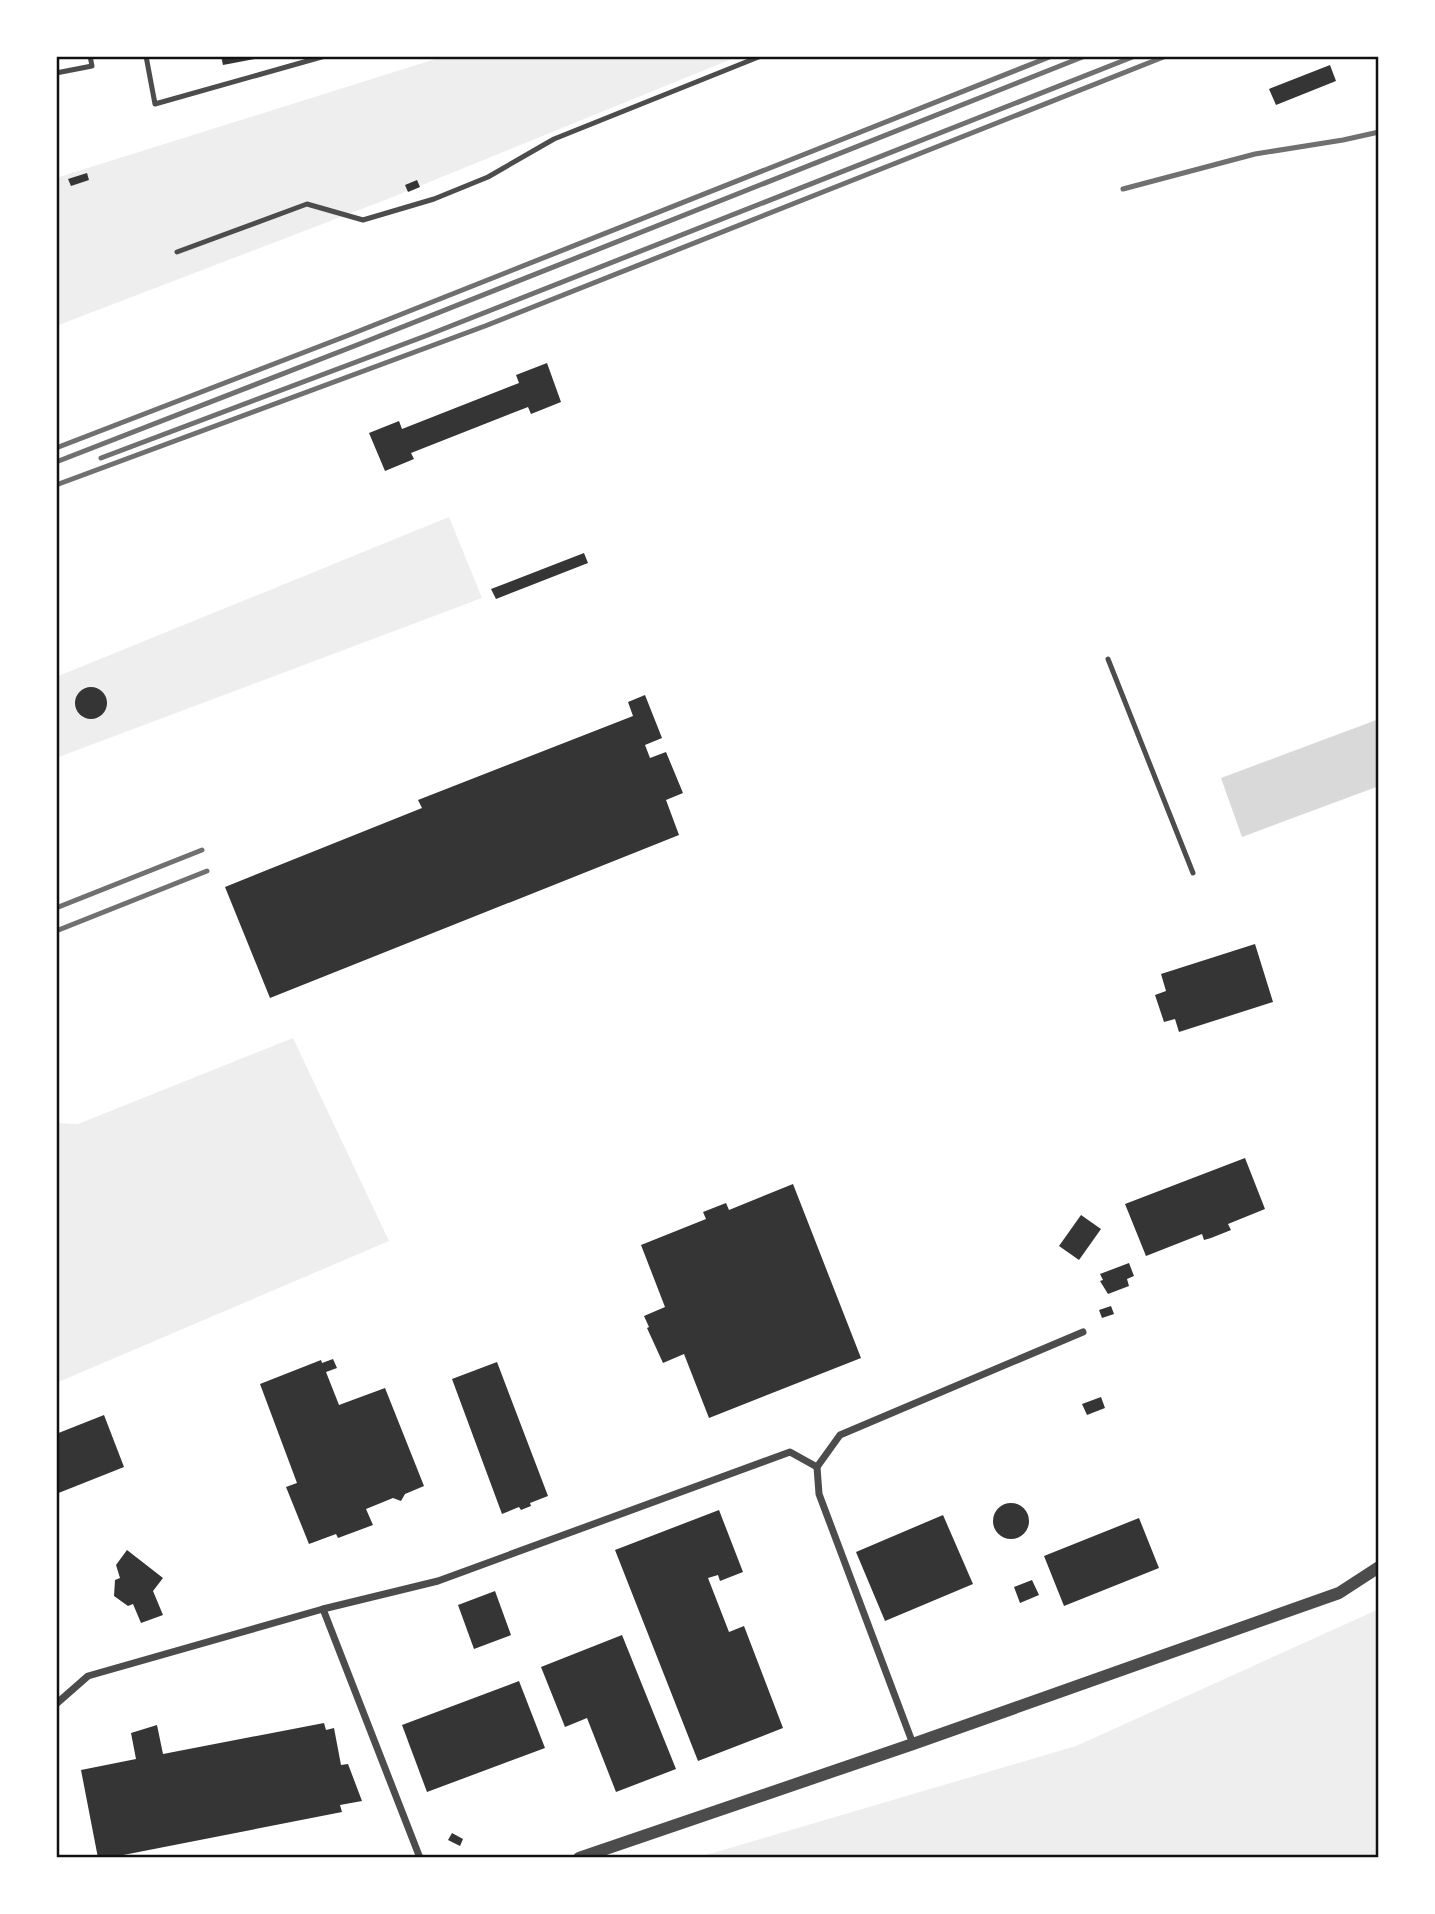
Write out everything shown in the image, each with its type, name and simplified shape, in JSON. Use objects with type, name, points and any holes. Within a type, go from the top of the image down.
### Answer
[{"type":"street","points":[[913,1744],[819,1494],[817,1467],[840,1435],[1083,1332]]},
{"type":"street","points":[[56,1704],[89,1676],[323,1609],[439,1581],[790,1452],[817,1467]]},
{"type":"street","points":[[579,1858],[913,1744],[1339,1593],[1379,1567]]},
{"type":"street","points":[[323,1609],[420,1858]]},
{"type":"lane","points":[[56,73],[92,66],[90,56]]},
{"type":"lane","points":[[146,56],[155,104],[326,56]]},
{"type":"lane","points":[[177,252],[307,204],[362,220],[434,199],[488,177],[554,139],[761,56]]},
{"type":"lane","points":[[1108,659],[1193,873]]},
{"type":"shaded area","points":[[445,56],[739,56],[385,200],[56,326],[56,178]]},
{"type":"shaded area","points":[[449,517],[482,598],[56,758],[56,677]]},
{"type":"shaded area","points":[[1379,719],[1379,786],[1242,837],[1221,778]]},
{"type":"shaded area","points":[[293,1038],[389,1241],[56,1383],[56,1123],[78,1124]]},
{"type":"shaded area","points":[[1379,1609],[1379,1858],[696,1858],[1076,1746]]},
{"type":"building","points":[[221,56],[266,56],[266,57],[223,65]]},
{"type":"building","points":[[1330,65],[1336,81],[1276,105],[1269,89]]},
{"type":"building","points":[[87,173],[89,180],[71,186],[68,179]]},
{"type":"building","points":[[417,180],[420,187],[408,192],[405,185]]},
{"type":"building","points":[[547,363],[561,402],[531,414],[528,407],[411,453],[414,459],[385,471],[369,433],[399,421],[402,429],[519,383],[516,375]]},
{"type":"building","points":[[584,553],[588,563],[496,599],[491,589]]},
{"type":"building","points":[[91,687],[102,692],[107,703],[102,714],[91,719],[80,714],[75,703],[80,692]]},
{"type":"building","points":[[645,695],[662,738],[645,745],[650,758],[666,752],[683,793],[666,800],[679,835],[270,998],[225,887],[422,808],[418,800],[633,716],[628,702]]},
{"type":"building","points":[[1255,944],[1273,1002],[1179,1032],[1175,1019],[1164,1022],[1155,995],[1166,991],[1161,974]]},
{"type":"building","points":[[1245,1158],[1265,1209],[1228,1224],[1231,1230],[1211,1238],[1204,1240],[1202,1234],[1146,1256],[1125,1204]]},
{"type":"building","points":[[793,1184],[861,1358],[709,1418],[684,1354],[663,1363],[647,1328],[649,1327],[644,1316],[665,1307],[641,1245],[706,1219],[703,1212],[726,1203],[729,1210]]},
{"type":"building","points":[[1081,1215],[1101,1229],[1079,1260],[1059,1246]]},
{"type":"building","points":[[1129,1263],[1134,1276],[1127,1279],[1129,1286],[1108,1294],[1100,1281],[1103,1280],[1100,1274]]},
{"type":"building","points":[[1111,1306],[1114,1314],[1102,1318],[1099,1310]]},
{"type":"building","points":[[333,1359],[337,1368],[326,1372],[339,1405],[385,1388],[424,1486],[405,1494],[401,1501],[393,1498],[366,1509],[373,1525],[338,1538],[336,1534],[309,1544],[286,1487],[297,1483],[260,1384],[321,1360],[322,1363]]},
{"type":"building","points":[[497,1362],[548,1496],[521,1510],[519,1507],[502,1514],[452,1379]]},
{"type":"building","points":[[1101,1397],[1105,1408],[1087,1415],[1082,1404]]},
{"type":"building","points":[[104,1415],[124,1467],[56,1494],[56,1434]]},
{"type":"building","points":[[1011,1503],[1024,1508],[1029,1521],[1024,1534],[1011,1539],[998,1534],[993,1521],[998,1508]]},
{"type":"building","points":[[719,1510],[743,1572],[720,1581],[718,1575],[708,1578],[729,1632],[744,1626],[783,1728],[698,1761],[615,1550]]},
{"type":"building","points":[[943,1515],[973,1584],[885,1621],[856,1552]]},
{"type":"building","points":[[1139,1518],[1159,1568],[1064,1606],[1044,1556]]},
{"type":"building","points":[[127,1550],[163,1578],[153,1591],[163,1615],[141,1623],[133,1604],[128,1606],[114,1596],[115,1580],[120,1578],[116,1565]]},
{"type":"building","points":[[1032,1580],[1039,1595],[1020,1603],[1014,1587]]},
{"type":"building","points":[[495,1591],[511,1635],[474,1649],[458,1605]]},
{"type":"building","points":[[622,1635],[676,1769],[616,1792],[587,1718],[565,1727],[541,1667]]},
{"type":"building","points":[[519,1681],[545,1748],[427,1792],[402,1725]]},
{"type":"building","points":[[324,1723],[326,1730],[334,1728],[341,1765],[348,1764],[362,1801],[340,1805],[342,1812],[98,1858],[81,1770],[136,1759],[131,1733],[157,1725],[163,1754]]},
{"type":"building","points":[[452,1833],[463,1839],[460,1846],[448,1840]]},
{"type":"railway","points":[[56,448],[349,335],[1052,56]]},
{"type":"railway","points":[[56,462],[1085,56]]},
{"type":"railway","points":[[101,458],[428,335],[1135,56]]},
{"type":"railway","points":[[56,485],[485,326],[1166,56]]},
{"type":"railway","points":[[1123,189],[1255,154],[1379,132]]},
{"type":"railway","points":[[56,908],[202,850]]},
{"type":"railway","points":[[56,931],[207,871]]}]
